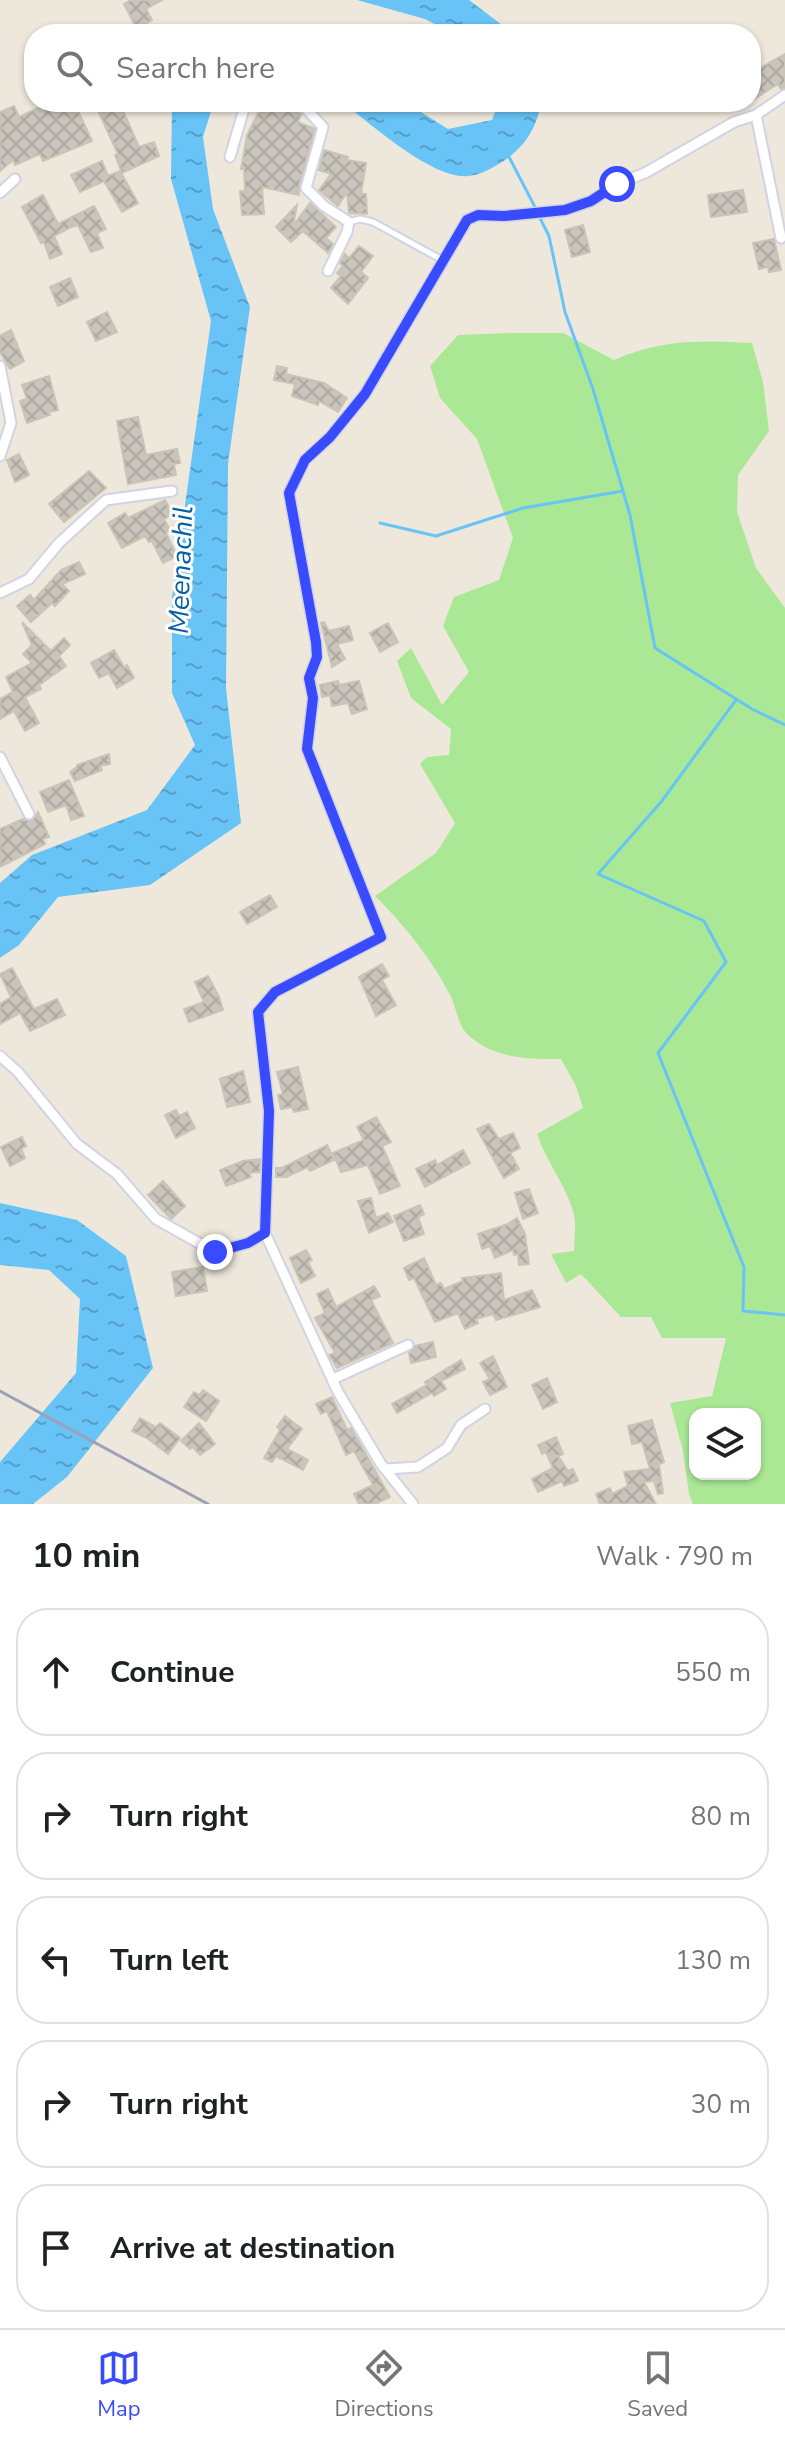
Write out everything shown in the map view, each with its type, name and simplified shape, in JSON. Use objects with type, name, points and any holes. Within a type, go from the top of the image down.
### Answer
[{"type":"street","points":[[761,112],[785,95]]},
{"type":"street","points":[[230,157],[243,112]]},
{"type":"street","points":[[309,112],[323,127],[306,188],[324,206],[349,222],[328,271]]},
{"type":"street","points":[[413,1504],[386,1469],[338,1392],[265,1233],[269,1111],[258,1012],[275,992],[381,937],[307,749],[313,698],[309,678],[317,657],[316,642],[289,493],[305,460],[330,437],[365,394],[467,220],[472,216],[565,210],[591,201],[734,122],[760,112]]},
{"type":"street","points":[[756,115],[781,238]]},
{"type":"street","points":[[0,193],[15,179]]},
{"type":"street","points":[[0,366],[11,423],[0,456]]},
{"type":"street","points":[[0,593],[29,579],[59,543],[106,500],[172,491]]},
{"type":"street","points":[[0,757],[29,814]]},
{"type":"street","points":[[0,1056],[18,1072],[77,1144],[117,1174],[156,1219],[215,1252],[248,1243],[265,1233]]},
{"type":"street","points":[[333,1379],[408,1345]]},
{"type":"street","points":[[386,1469],[418,1467],[447,1448],[461,1425],[485,1409]]},
{"type":"lane","points":[[349,222],[360,219],[373,222],[445,261]]},
{"type":"green space","points":[[563,333],[614,360],[648,348],[682,342],[752,343],[763,382],[769,431],[738,475],[737,512],[756,568],[785,608],[785,1504],[693,1504],[670,1403],[712,1396],[726,1338],[662,1338],[651,1317],[621,1317],[581,1274],[566,1283],[551,1254],[574,1251],[574,1216],[570,1201],[537,1134],[583,1108],[576,1086],[561,1059],[524,1058],[499,1053],[467,1034],[435,969],[375,896],[436,853],[455,823],[420,764],[427,757],[449,755],[451,729],[411,698],[397,661],[411,648],[442,705],[469,672],[443,626],[454,597],[499,580],[513,538],[477,439],[440,398],[430,366],[458,335]]},
{"type":"water","points":[[357,0],[469,0],[501,24],[435,24]]},
{"type":"water","name":"Meenachil","points":[[172,112],[211,112],[203,137],[213,209],[250,307],[228,464],[226,688],[241,823],[150,885],[58,897],[19,945],[0,958],[0,883],[32,855],[147,810],[195,745],[172,693],[172,597],[211,321],[171,179]]},
{"type":"water","points":[[355,112],[421,112],[448,129],[492,120],[495,112],[539,112],[533,129],[517,150],[490,169],[468,176],[437,169],[385,136]]},
{"type":"water","points":[[0,1203],[77,1220],[126,1256],[153,1368],[67,1477],[33,1504],[0,1504],[0,1462],[76,1373],[80,1299],[49,1270],[0,1265]]},
{"type":"building","points":[[131,0],[162,0],[146,9],[152,20],[145,24],[134,24],[124,4]]},
{"type":"building","points":[[785,54],[785,88],[781,89],[778,84],[761,95],[761,67]]},
{"type":"building","points":[[14,106],[19,117],[29,112],[79,112],[92,141],[43,161],[40,154],[15,165],[13,160],[0,171],[0,112]]},
{"type":"building","points":[[99,112],[123,112],[139,147],[154,142],[159,156],[122,173],[115,155],[118,154]]},
{"type":"building","points":[[259,112],[296,112],[301,114],[298,122],[315,129],[299,195],[262,187],[264,214],[242,215],[240,191],[245,191],[244,169],[241,169],[247,135]]},
{"type":"building","points":[[324,150],[348,157],[347,160],[366,163],[361,194],[366,194],[367,214],[349,213],[347,192],[338,206],[319,190],[331,174],[319,170]]},
{"type":"building","points":[[102,161],[108,176],[120,171],[138,203],[122,212],[104,181],[80,192],[71,175]]},
{"type":"building","points":[[743,190],[747,212],[711,217],[708,195]]},
{"type":"building","points":[[43,195],[58,224],[94,206],[106,229],[97,233],[103,248],[91,252],[78,225],[54,236],[62,254],[50,259],[44,242],[41,243],[22,207]]},
{"type":"building","points":[[310,203],[336,227],[326,238],[333,244],[328,253],[303,231],[291,242],[276,227],[297,205],[293,226]]},
{"type":"building","points":[[583,225],[590,252],[572,257],[565,230]]},
{"type":"building","points":[[774,239],[781,270],[769,272],[768,267],[759,269],[753,243]]},
{"type":"building","points":[[359,246],[373,256],[361,272],[368,278],[348,304],[331,288],[341,276],[337,273],[343,266],[340,263],[345,254],[349,258]]},
{"type":"building","points":[[70,278],[78,297],[58,306],[50,287]]},
{"type":"building","points":[[107,312],[117,332],[96,341],[87,322]]},
{"type":"building","points":[[11,330],[24,361],[10,369],[0,352],[0,336]]},
{"type":"building","points":[[277,366],[287,368],[286,374],[324,383],[347,398],[338,412],[319,401],[318,405],[292,396],[295,384],[274,380]]},
{"type":"building","points":[[49,376],[58,410],[27,423],[20,401],[27,399],[22,385]]},
{"type":"building","points":[[138,417],[146,455],[177,449],[180,463],[174,464],[176,475],[128,484],[117,421]]},
{"type":"building","points":[[19,454],[29,475],[15,482],[7,460]]},
{"type":"building","points":[[89,471],[106,488],[64,522],[49,504]]},
{"type":"building","points":[[165,500],[173,514],[164,519],[170,530],[166,533],[177,556],[163,563],[152,541],[149,542],[145,536],[122,548],[108,523],[125,513],[128,518]]},
{"type":"building","points":[[79,562],[85,574],[62,584],[69,591],[55,606],[52,603],[31,622],[17,606],[30,595],[34,600],[61,570]]},
{"type":"building","points":[[22,622],[51,651],[64,638],[70,645],[59,656],[66,666],[39,685],[41,689],[25,697],[39,723],[25,731],[14,711],[0,719],[0,699],[13,692],[6,677],[32,663],[23,654],[32,645]]},
{"type":"building","points":[[324,622],[329,631],[349,626],[353,640],[337,644],[345,659],[332,667],[321,623]]},
{"type":"building","points":[[388,623],[398,642],[380,652],[370,633]]},
{"type":"building","points":[[114,650],[134,678],[117,688],[109,673],[99,678],[91,663]]},
{"type":"building","points":[[338,681],[339,685],[359,681],[367,709],[352,714],[348,703],[332,706],[330,695],[322,697],[320,685]]},
{"type":"building","points":[[109,754],[110,764],[100,766],[102,770],[75,781],[70,772],[77,765]]},
{"type":"building","points":[[69,780],[84,816],[71,820],[66,805],[48,812],[40,792]]},
{"type":"building","points":[[38,812],[49,837],[43,839],[45,844],[0,867],[0,829],[23,819],[32,821]]},
{"type":"building","points":[[270,895],[277,907],[247,924],[240,912]]},
{"type":"building","points":[[382,964],[389,976],[382,980],[396,1005],[376,1016],[359,977]]},
{"type":"building","points":[[12,968],[34,1009],[57,999],[65,1015],[30,1031],[20,1013],[0,1024],[0,1004],[11,997],[0,974]]},
{"type":"building","points":[[208,976],[223,1010],[189,1022],[184,1009],[204,1002],[195,982]]},
{"type":"building","points":[[298,1067],[308,1109],[294,1112],[292,1107],[281,1109],[278,1095],[283,1094],[277,1072]]},
{"type":"building","points":[[243,1071],[250,1102],[227,1107],[220,1079]]},
{"type":"building","points":[[176,1110],[179,1116],[187,1112],[195,1128],[176,1138],[165,1115]]},
{"type":"building","points":[[376,1117],[391,1142],[382,1146],[400,1186],[380,1194],[368,1165],[341,1172],[333,1153],[364,1140],[357,1127]]},
{"type":"building","points":[[489,1124],[499,1139],[513,1133],[520,1148],[510,1153],[519,1169],[504,1178],[477,1129]]},
{"type":"building","points":[[22,1137],[26,1146],[21,1149],[25,1158],[10,1166],[1,1147]]},
{"type":"building","points":[[327,1145],[334,1160],[310,1171],[308,1167],[286,1177],[276,1177],[276,1168],[282,1168]]},
{"type":"building","points":[[463,1150],[470,1163],[425,1187],[416,1169],[435,1160],[437,1165]]},
{"type":"building","points":[[260,1159],[260,1172],[249,1173],[251,1177],[226,1186],[220,1170],[243,1161]]},
{"type":"building","points":[[163,1181],[185,1206],[171,1219],[148,1195]]},
{"type":"building","points":[[529,1189],[538,1213],[523,1219],[515,1193]]},
{"type":"building","points":[[371,1198],[376,1218],[388,1213],[393,1222],[369,1233],[358,1201]]},
{"type":"building","points":[[420,1205],[424,1214],[418,1217],[424,1234],[404,1241],[394,1216]]},
{"type":"building","points":[[517,1218],[525,1234],[529,1264],[519,1265],[518,1254],[514,1255],[513,1250],[495,1258],[490,1246],[482,1249],[478,1234]]},
{"type":"building","points":[[306,1250],[315,1276],[301,1283],[290,1258]]},
{"type":"building","points":[[424,1258],[436,1285],[441,1283],[444,1289],[463,1281],[462,1278],[501,1273],[504,1300],[532,1290],[540,1307],[496,1320],[493,1314],[476,1319],[478,1323],[465,1329],[458,1313],[435,1322],[414,1278],[409,1280],[404,1268]]},
{"type":"building","points":[[203,1267],[207,1291],[176,1296],[172,1272]]},
{"type":"building","points":[[374,1286],[380,1296],[371,1300],[393,1343],[337,1368],[329,1355],[335,1353],[315,1318],[325,1313],[317,1294],[328,1289],[336,1307]]},
{"type":"building","points":[[433,1342],[436,1357],[411,1363],[409,1353],[415,1346]]},
{"type":"building","points":[[493,1356],[507,1387],[490,1395],[483,1382],[490,1379],[480,1363]]},
{"type":"building","points":[[461,1360],[465,1369],[441,1381],[446,1389],[434,1396],[432,1393],[397,1413],[392,1404],[427,1385],[425,1382]]},
{"type":"building","points":[[547,1378],[557,1402],[543,1409],[532,1385]]},
{"type":"building","points":[[203,1390],[219,1401],[206,1421],[184,1407],[194,1392],[199,1395]]},
{"type":"building","points":[[332,1397],[347,1430],[351,1428],[390,1497],[375,1504],[359,1504],[354,1494],[373,1485],[354,1451],[346,1455],[327,1411],[321,1414],[316,1404]]},
{"type":"building","points":[[285,1416],[302,1429],[287,1449],[308,1460],[303,1470],[276,1456],[272,1462],[264,1458]]},
{"type":"building","points":[[140,1418],[156,1427],[160,1423],[180,1438],[168,1454],[132,1431]]},
{"type":"building","points":[[652,1420],[664,1462],[659,1464],[663,1493],[658,1494],[654,1481],[644,1482],[656,1504],[600,1504],[596,1494],[610,1488],[612,1494],[628,1486],[624,1472],[650,1469],[642,1442],[632,1444],[628,1426]]},
{"type":"building","points":[[199,1423],[215,1444],[200,1455],[192,1446],[190,1449],[181,1441]]},
{"type":"building","points":[[556,1437],[563,1454],[558,1456],[568,1471],[573,1469],[578,1481],[564,1486],[562,1481],[538,1492],[532,1479],[553,1468],[546,1452],[542,1454],[538,1445]]},
{"type":"waterway","points":[[508,155],[536,209]]},
{"type":"waterway","points":[[539,216],[549,236],[565,312],[593,389],[630,515],[655,648],[752,709],[785,725]]},
{"type":"waterway","points":[[380,523],[436,536],[523,508],[623,491]]},
{"type":"waterway","points":[[736,700],[661,802],[598,874],[704,921],[726,962],[658,1053],[744,1267],[743,1311],[785,1315]]},
{"type":"railway","points":[[0,1391],[208,1504]]},
{"type":"route","points":[[215,1252],[248,1243],[265,1233],[269,1111],[258,1012],[275,992],[381,937],[307,749],[313,698],[309,678],[317,657],[316,642],[289,493],[305,460],[330,437],[365,394],[467,220],[478,215],[504,216],[565,210],[591,201],[617,184]]}]
